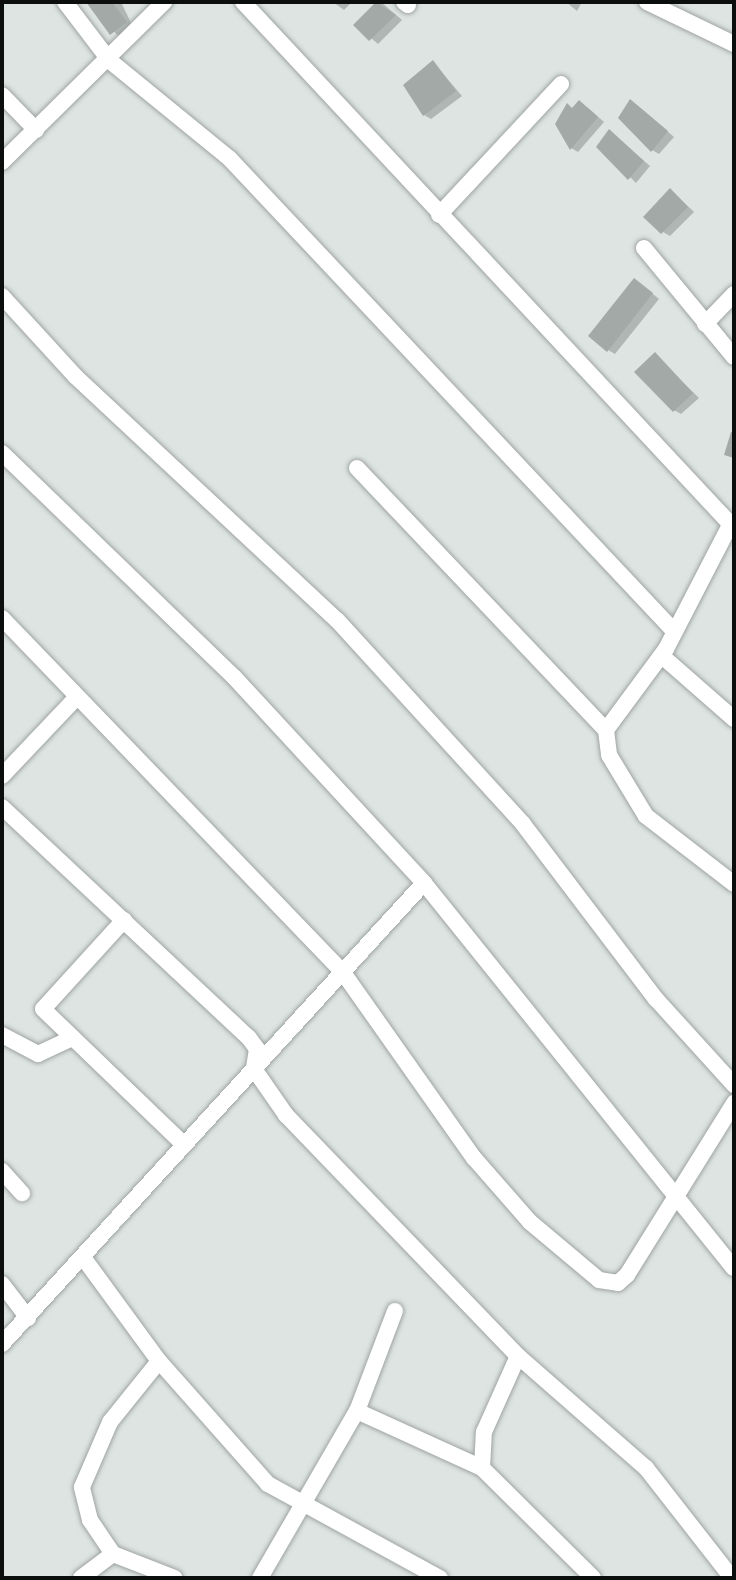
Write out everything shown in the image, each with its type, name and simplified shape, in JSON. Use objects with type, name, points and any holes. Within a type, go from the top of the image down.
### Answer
[{"type":"street","points":[[65,2],[110,61],[229,158],[674,631]]},
{"type":"street","points":[[2,162],[110,61],[164,2]]},
{"type":"street","points":[[243,2],[732,526],[662,656],[606,730]]},
{"type":"street","points":[[647,2],[734,44]]},
{"type":"street","points":[[439,215],[561,84]]},
{"type":"street","points":[[2,95],[36,130]]},
{"type":"street","points":[[644,248],[734,357]]},
{"type":"street","points":[[705,324],[734,294]]},
{"type":"street","points":[[2,296],[75,376],[337,620],[523,824],[656,999],[734,1085]]},
{"type":"street","points":[[2,453],[234,677],[424,883],[734,1268]]},
{"type":"street","points":[[357,468],[606,730],[609,755],[646,816],[734,884]]},
{"type":"street","points":[[2,618],[74,700],[344,974],[474,1158],[530,1222],[599,1280],[618,1283],[627,1275],[675,1191],[734,1103]]},
{"type":"street","points":[[662,656],[734,719]]},
{"type":"street","points":[[2,776],[74,700]]},
{"type":"street","points":[[2,807],[249,1038],[257,1049],[254,1069],[332,1167],[518,1356],[646,1468],[732,1578]]},
{"type":"street","points":[[2,1344],[85,1260],[181,1142],[344,974],[424,883]]},
{"type":"street","points":[[124,920],[43,1009],[68,1040],[181,1142]]},
{"type":"street","points":[[2,1035],[38,1054],[68,1040]]},
{"type":"street","points":[[2,1171],[22,1193]]},
{"type":"street","points":[[85,1260],[159,1361],[268,1484],[300,1506],[440,1578]]},
{"type":"street","points":[[2,1284],[28,1318]]},
{"type":"street","points":[[260,1578],[357,1411],[395,1311]]},
{"type":"street","points":[[482,1468],[484,1432],[518,1356]]},
{"type":"street","points":[[159,1361],[110,1422],[82,1487],[90,1520],[113,1554],[175,1578]]},
{"type":"street","points":[[357,1411],[482,1468],[593,1578]]},
{"type":"street","points":[[81,1578],[113,1554]]},
{"type":"building","points":[[86,2],[112,2],[127,22],[110,35]]},
{"type":"building","points":[[376,2],[396,15],[369,41],[353,25]]},
{"type":"building","points":[[433,60],[456,91],[423,116],[403,85]]},
{"type":"building","points":[[630,99],[668,131],[651,152],[618,118]]},
{"type":"building","points":[[579,100],[598,117],[570,150],[555,124],[567,103],[572,108]]},
{"type":"building","points":[[609,129],[644,161],[628,180],[596,147]]},
{"type":"building","points":[[670,188],[688,207],[661,234],[643,217]]},
{"type":"building","points":[[634,278],[653,293],[607,352],[588,336]]},
{"type":"building","points":[[655,352],[693,393],[673,412],[634,372]]},
{"type":"building","points":[[731,432],[734,432],[734,458],[724,455]]}]
